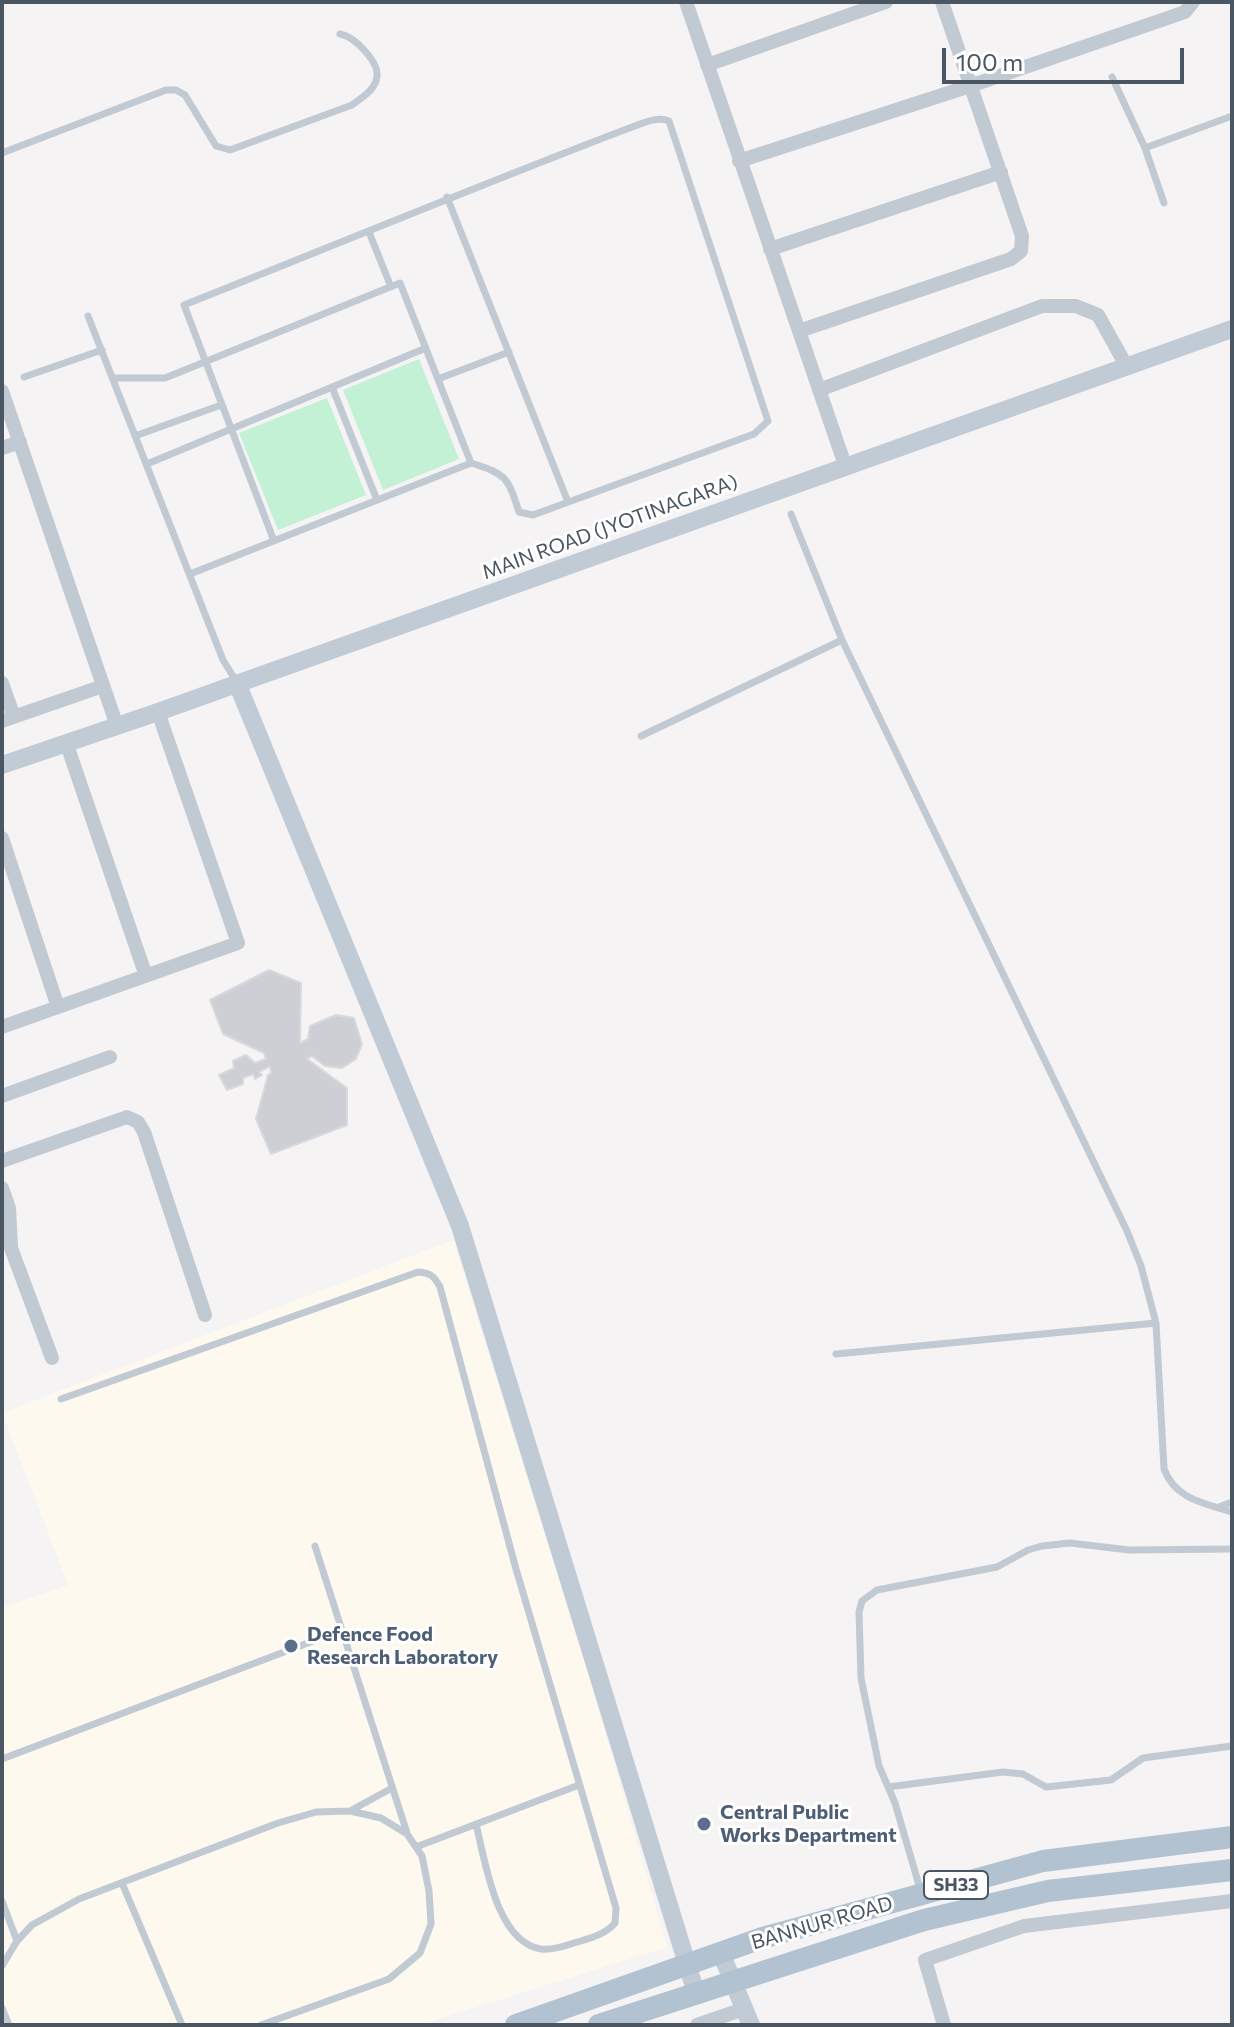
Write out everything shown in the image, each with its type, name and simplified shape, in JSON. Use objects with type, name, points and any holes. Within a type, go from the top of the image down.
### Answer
[{"type":"main road","name":"BANNUR ROAD","points":[[516,2025],[762,1938],[1043,1861],[1232,1837]]},
{"type":"main road","points":[[599,2025],[924,1920],[1048,1891],[1232,1870]]},
{"type":"street","points":[[686,2],[845,465]]},
{"type":"street","points":[[707,65],[886,2]]},
{"type":"street","points":[[799,331],[1017,255],[1023,245],[942,2]]},
{"type":"street","points":[[739,161],[1185,12],[1193,2]]},
{"type":"street","points":[[770,249],[1001,172]]},
{"type":"street","points":[[819,390],[1042,306],[1076,306],[1098,315],[1127,367]]},
{"type":"street","name":"MAIN ROAD (JYOTINAGARA)","points":[[2,765],[1232,329]]},
{"type":"street","points":[[2,391],[117,726]]},
{"type":"street","points":[[2,448],[20,442]]},
{"type":"street","points":[[2,683],[8,719],[103,686]]},
{"type":"street","points":[[237,683],[460,1226],[696,1993]]},
{"type":"street","points":[[2,1027],[238,943],[158,712]]},
{"type":"street","points":[[66,742],[146,976]]},
{"type":"street","points":[[2,838],[58,1007]]},
{"type":"street","points":[[2,1096],[110,1057]]},
{"type":"street","points":[[2,1161],[127,1117],[138,1122],[205,1315]]},
{"type":"street","points":[[2,1188],[9,1208],[11,1248],[52,1358]]},
{"type":"street","points":[[944,2025],[925,1960],[1024,1926],[1232,1901]]},
{"type":"street","points":[[697,2025],[748,2017],[721,1953]]},
{"type":"lane","points":[[2,153],[166,90],[176,90],[185,95],[216,146],[230,150],[352,105],[366,95],[378,76],[376,68],[350,35],[340,34]]},
{"type":"lane","points":[[1112,77],[1145,148],[1164,203]]},
{"type":"lane","points":[[1145,148],[1232,116]]},
{"type":"lane","points":[[190,574],[274,541],[471,463],[505,478],[511,484],[519,512],[526,515],[754,434],[768,421],[669,121],[653,120],[632,127],[447,197],[369,232],[184,305],[274,541]]},
{"type":"lane","points":[[447,197],[568,502]]},
{"type":"lane","points":[[369,232],[391,287]]},
{"type":"lane","points":[[113,378],[165,378],[400,283],[471,463]]},
{"type":"lane","points":[[88,316],[223,660],[237,683]]},
{"type":"lane","points":[[147,464],[426,348]]},
{"type":"lane","points":[[24,377],[102,350]]},
{"type":"lane","points":[[438,379],[509,352]]},
{"type":"lane","points":[[332,387],[377,500]]},
{"type":"lane","points":[[135,436],[221,405]]},
{"type":"lane","points":[[791,514],[842,640],[1127,1231],[1141,1266],[1156,1323],[1164,1469],[1168,1481],[1184,1496],[1232,1512]]},
{"type":"lane","points":[[641,736],[842,640]]},
{"type":"lane","points":[[61,1399],[418,1272],[435,1277],[516,1569],[616,1908],[615,1923],[602,1934],[543,1950],[518,1937],[508,1926],[496,1899],[476,1824]]},
{"type":"lane","points":[[836,1354],[1156,1323]]},
{"type":"lane","points":[[1219,1507],[1232,1502]]},
{"type":"lane","points":[[922,1894],[879,1766],[861,1678],[859,1612],[862,1601],[877,1590],[997,1567],[1042,1546],[1070,1543],[1129,1550],[1232,1549]]},
{"type":"lane","points":[[261,2025],[389,1979],[420,1953],[431,1924],[422,1856],[407,1834],[315,1546]]},
{"type":"lane","points":[[2,1759],[342,1630]]},
{"type":"lane","points":[[888,1787],[1003,1772],[1023,1774],[1046,1787],[1111,1780],[1143,1758],[1232,1746]]},
{"type":"lane","points":[[416,1847],[579,1785]]},
{"type":"lane","points":[[350,1811],[392,1788]]},
{"type":"lane","points":[[2,1966],[17,1941],[32,1925],[79,1899],[278,1823],[316,1812],[350,1811],[381,1818],[407,1834]]},
{"type":"lane","points":[[122,1883],[182,2025]]},
{"type":"lane","points":[[2,1901],[17,1941]]},
{"type":"lane","points":[[2,2008],[9,2025]]},
{"type":"shaded area","name":"Defence Food Research Laboratory","points":[[453,1240],[591,1683],[667,1947],[420,2025],[2,2025],[2,1608],[68,1585],[2,1413]]},
{"type":"green space","points":[[419,359],[459,459],[383,490],[343,390]]},
{"type":"green space","points":[[327,398],[366,495],[278,530],[239,433]]},
{"type":"building","points":[[269,970],[301,983],[300,1043],[308,1039],[310,1026],[336,1015],[354,1018],[362,1044],[356,1059],[342,1068],[325,1066],[312,1056],[307,1059],[347,1088],[347,1125],[271,1154],[256,1119],[271,1073],[270,1066],[259,1072],[262,1075],[255,1079],[253,1074],[243,1078],[243,1084],[227,1090],[219,1075],[234,1068],[233,1061],[246,1055],[255,1063],[266,1059],[264,1053],[223,1034],[210,1000]]},
{"type":"place","name":"Defence Food Research Laboratory","points":[[291,1646]]},
{"type":"place","name":"Central Public Works Department","points":[[704,1824]]}]
